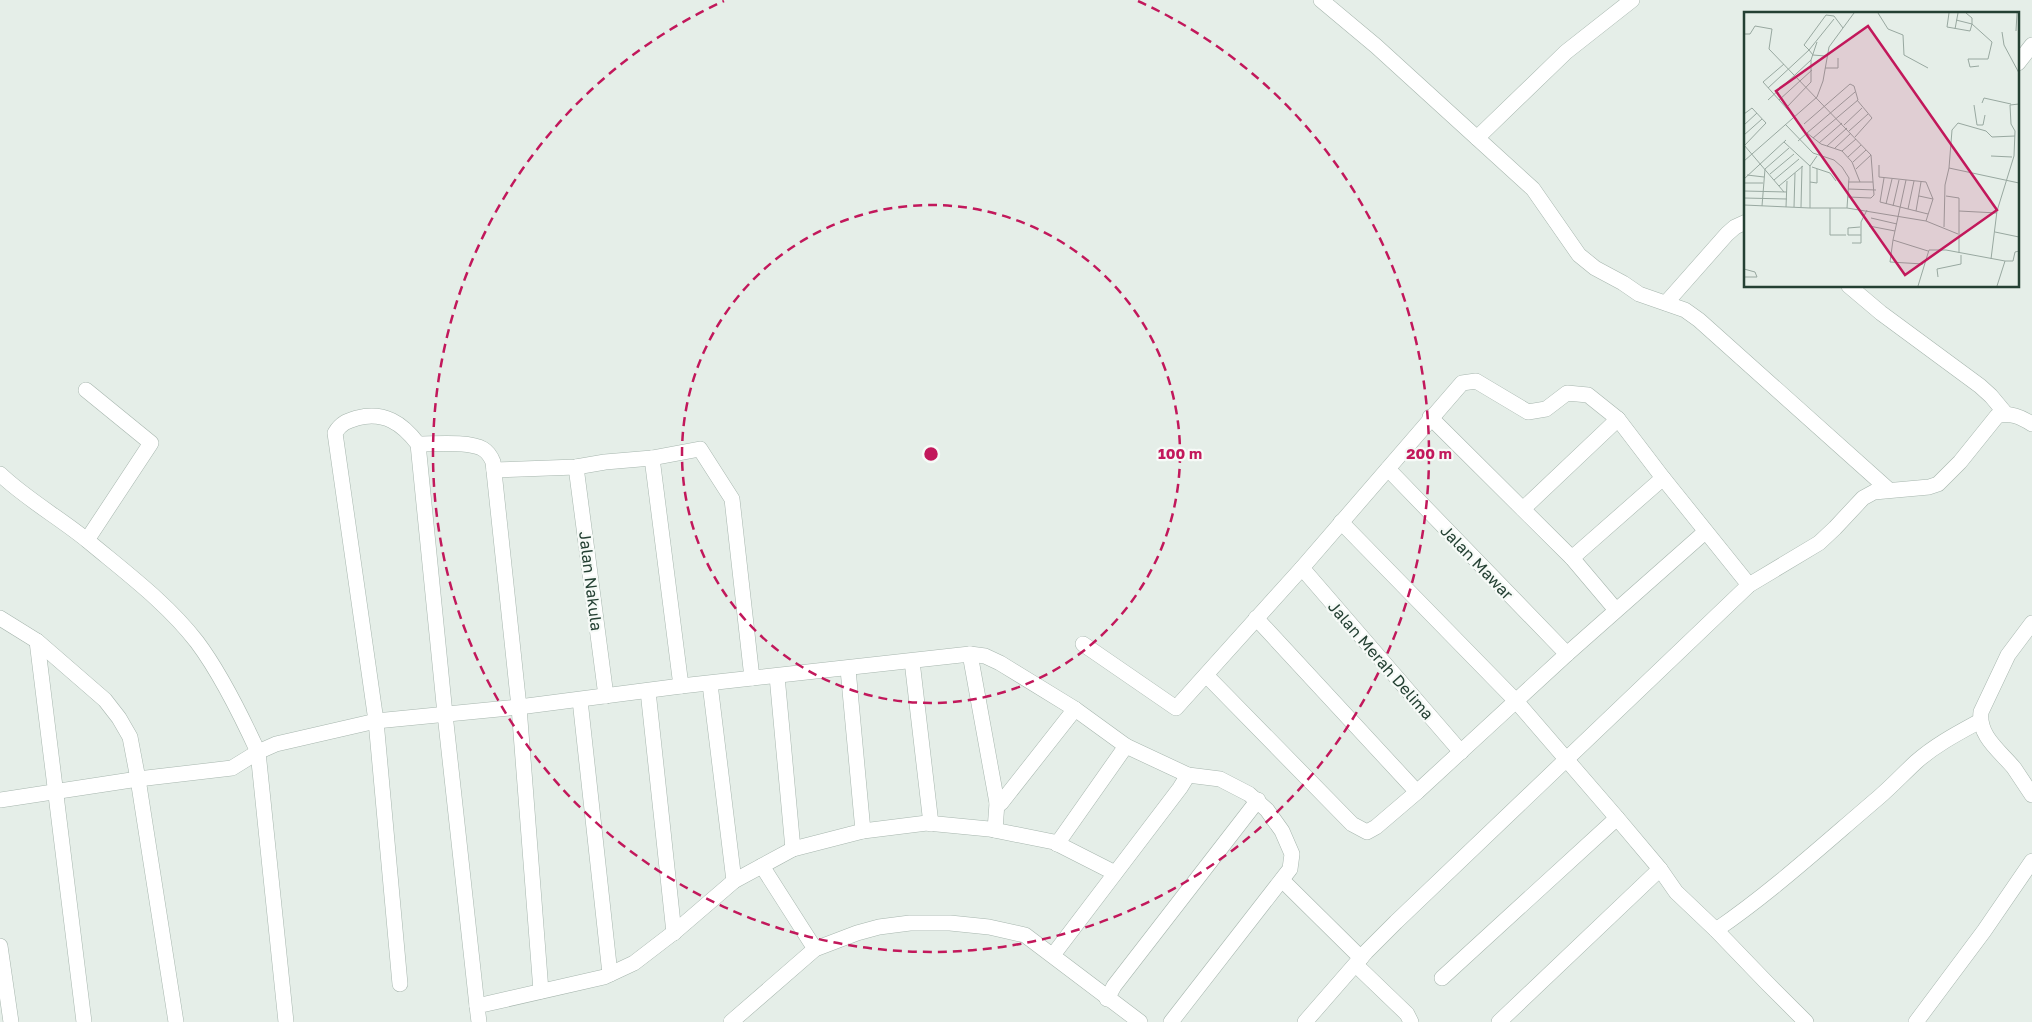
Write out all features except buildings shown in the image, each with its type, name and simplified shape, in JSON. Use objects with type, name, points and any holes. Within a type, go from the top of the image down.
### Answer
[{"type":"street","points":[[1322,0],[1370,40],[1533,189],[1579,255],[1595,268],[1639,294],[1685,310],[1699,320],[1889,490]]},
{"type":"street","points":[[1477,138],[1566,52],[1632,0]]},
{"type":"street","points":[[2020,60],[2032,45]]},
{"type":"street","points":[[1666,303],[1727,234],[1744,223]]},
{"type":"street","points":[[1851,288],[1980,386],[2006,414]]},
{"type":"street","points":[[1083,644],[1173,708],[1176,708],[1302,568],[1388,469],[1430,417],[1462,383],[1476,381],[1528,412],[1546,409],[1566,393],[1588,395],[1618,420],[1705,532],[1749,584]]},
{"type":"street","points":[[86,390],[151,443],[87,540]]},
{"type":"street","points":[[400,984],[376,721],[335,433],[340,425],[346,421],[370,414],[388,418],[399,424],[418,444],[479,1022]]},
{"type":"street","points":[[1305,1022],[1361,958],[1396,922],[1749,584],[1819,543],[1863,498],[1874,492],[1929,487],[1938,484],[1960,462],[1992,420],[2006,414],[2023,418],[2032,424]]},
{"type":"street","points":[[1430,417],[1572,558],[1616,610]]},
{"type":"street","points":[[1523,509],[1618,420]]},
{"type":"street","points":[[418,444],[474,446],[489,454],[493,462],[519,707],[541,992]]},
{"type":"street","points":[[494,470],[576,467],[605,462],[652,458],[700,449],[732,498],[752,678]]},
{"type":"street","points":[[652,458],[681,686]]},
{"type":"street","name":"Jalan Nakula","points":[[576,467],[606,696]]},
{"type":"street","name":"Jalan Mawar","points":[[1388,469],[1567,654]]},
{"type":"street","points":[[1,478],[87,540],[174,616],[196,641],[216,670],[258,752],[286,1022]]},
{"type":"street","points":[[1572,558],[1663,478]]},
{"type":"street","points":[[1341,522],[1516,701],[1660,869],[1676,892],[1806,1022]]},
{"type":"street","points":[[1206,675],[1357,828],[1367,832],[1376,827],[1417,792],[1567,654],[1705,532]]},
{"type":"street","name":"Jalan Merah Delima","points":[[1302,568],[1461,752]]},
{"type":"street","points":[[0,618],[37,642],[104,700],[120,718],[130,737],[176,1022]]},
{"type":"street","points":[[1256,618],[1417,792]]},
{"type":"street","points":[[2032,623],[2008,655],[1982,712],[1980,721],[1989,739],[2013,767],[2032,795]]},
{"type":"street","points":[[37,642],[84,1022]]},
{"type":"street","points":[[0,800],[138,778],[232,768],[258,752],[276,744],[376,721],[519,707],[681,686],[970,654],[984,656],[1000,662],[1074,709],[1126,746],[1188,775],[1220,779],[1240,788],[1258,800],[1275,819],[1282,831],[1292,854],[1290,869],[1171,1022]]},
{"type":"street","points":[[970,654],[997,803],[995,830]]},
{"type":"street","points":[[912,661],[931,824]]},
{"type":"street","points":[[848,669],[863,831]]},
{"type":"street","points":[[777,676],[793,849]]},
{"type":"street","points":[[710,684],[734,881]]},
{"type":"street","points":[[648,691],[674,932]]},
{"type":"street","points":[[580,700],[610,974]]},
{"type":"street","points":[[997,803],[1001,804],[1074,709]]},
{"type":"street","points":[[1716,930],[1739,915],[1833,837],[1943,741],[1980,721]]},
{"type":"street","points":[[1057,844],[1126,746]]},
{"type":"street","points":[[1052,955],[1188,775]]},
{"type":"street","points":[[1107,999],[1114,986],[1258,800]]},
{"type":"street","points":[[1442,978],[1617,818]]},
{"type":"street","points":[[477,1006],[610,974],[634,963],[734,881],[793,849],[863,831],[931,824],[995,830],[1042,839],[1057,844],[1115,873]]},
{"type":"street","points":[[1916,1022],[1984,931],[2032,861]]},
{"type":"street","points":[[762,866],[816,949]]},
{"type":"street","points":[[1499,1022],[1660,869]]},
{"type":"street","points":[[1282,880],[1361,958],[1407,1014],[1411,1022]]},
{"type":"street","points":[[730,1022],[816,949],[856,933],[879,927],[910,923],[950,923],[989,927],[1025,935],[1107,999],[1140,1022]]},
{"type":"street","points":[[0,946],[11,1022]]}]
